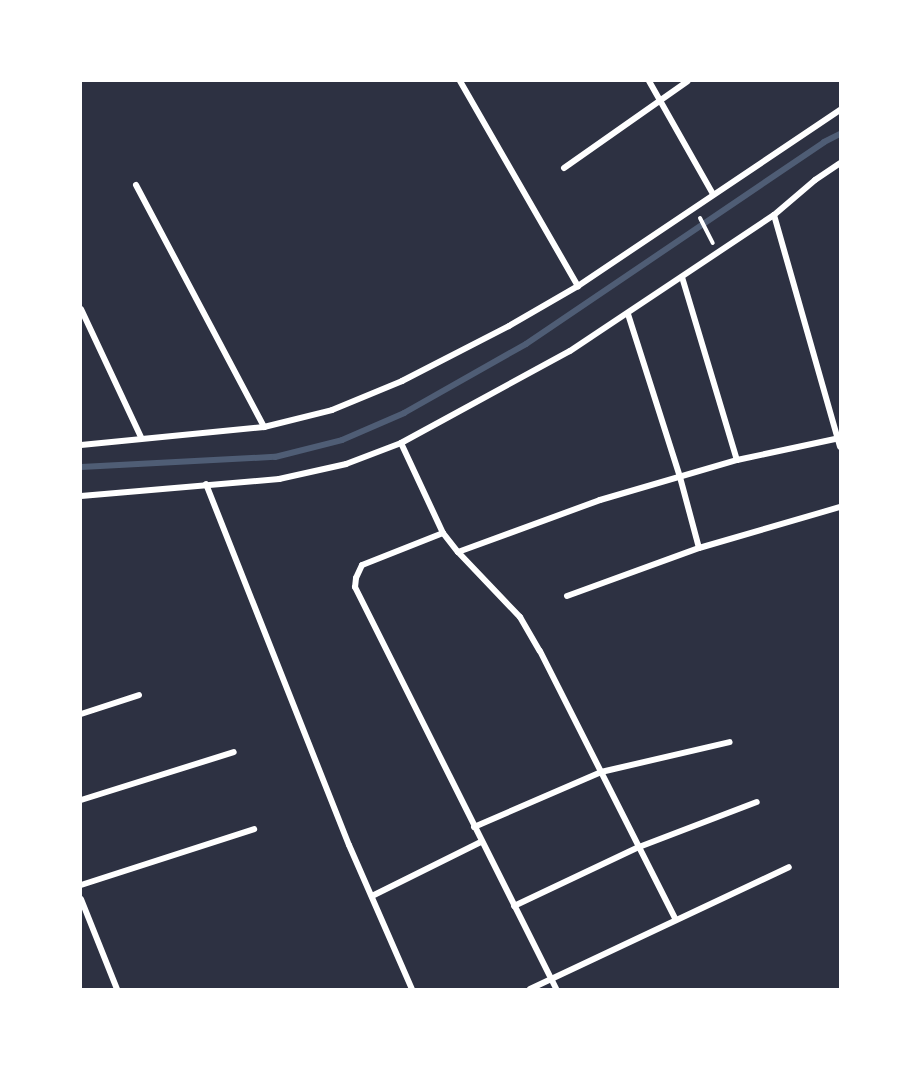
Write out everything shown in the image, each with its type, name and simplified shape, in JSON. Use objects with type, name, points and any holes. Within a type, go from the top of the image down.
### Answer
[{"type":"street","points":[[460,81],[578,286]]},
{"type":"street","points":[[649,81],[713,194]]},
{"type":"street","points":[[564,168],[688,81]]},
{"type":"street","points":[[81,445],[141,437],[207,434],[264,427],[332,410],[402,381],[509,326],[578,286],[840,110]]},
{"type":"street","points":[[81,496],[279,479],[346,464],[401,443],[570,351],[774,215],[815,180],[840,163]]},
{"type":"street","points":[[136,185],[264,427]]},
{"type":"street","points":[[774,215],[840,447]]},
{"type":"street","points":[[682,277],[737,460]]},
{"type":"street","points":[[81,309],[141,437]]},
{"type":"street","points":[[628,314],[680,477],[699,548]]},
{"type":"street","points":[[458,552],[600,500],[737,460],[839,438]]},
{"type":"street","points":[[401,443],[443,532],[458,552],[520,617],[540,651],[676,920]]},
{"type":"street","points":[[206,484],[372,896],[412,989]]},
{"type":"street","points":[[567,596],[699,548],[840,507]]},
{"type":"street","points":[[443,532],[362,565],[356,578],[356,587],[556,989]]},
{"type":"street","points":[[81,714],[139,695]]},
{"type":"street","points":[[474,827],[601,771],[730,742]]},
{"type":"street","points":[[81,800],[234,752]]},
{"type":"street","points":[[514,906],[639,847],[757,802]]},
{"type":"street","points":[[81,885],[254,829]]},
{"type":"street","points":[[372,896],[481,842]]},
{"type":"street","points":[[530,989],[789,867]]},
{"type":"street","points":[[81,899],[117,989]]},
{"type":"path","points":[[701,220],[714,245]]},
{"type":"waterway","points":[[81,467],[275,457],[342,440],[404,413],[526,344],[824,142],[840,134]]}]
